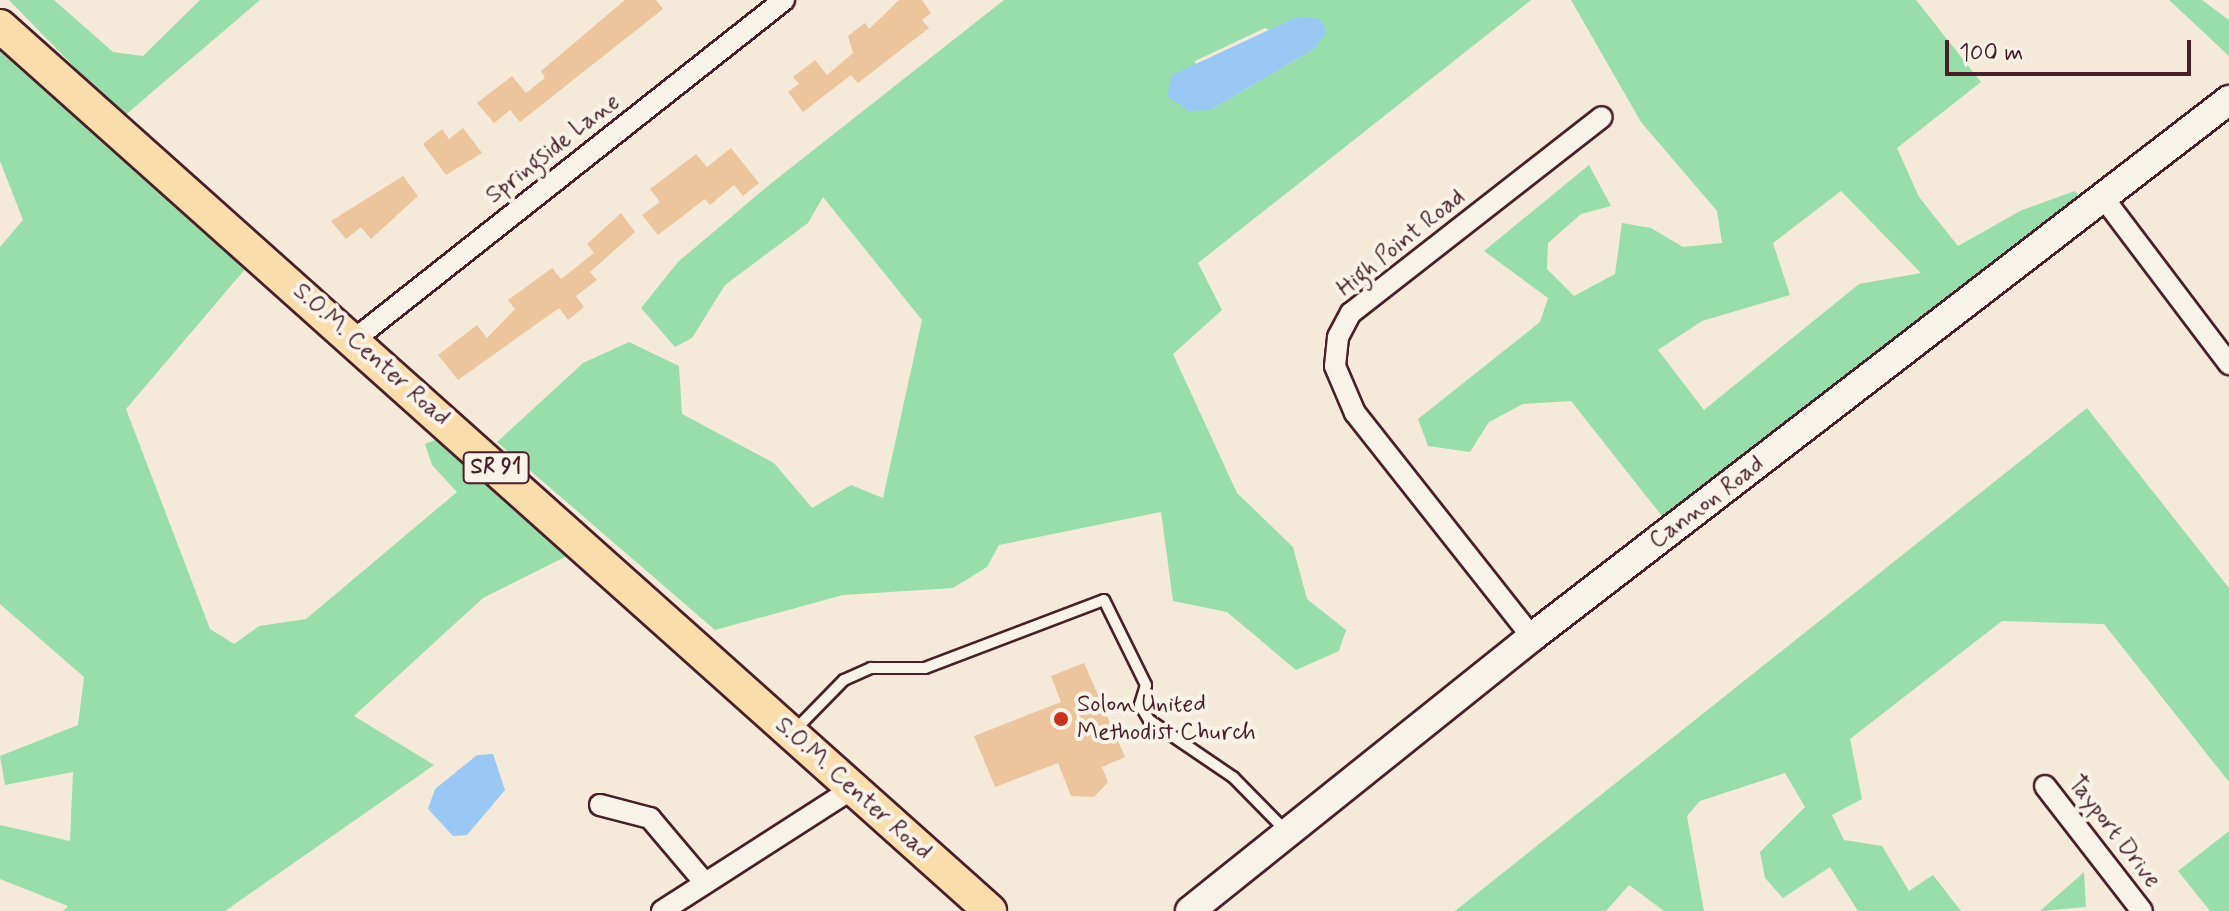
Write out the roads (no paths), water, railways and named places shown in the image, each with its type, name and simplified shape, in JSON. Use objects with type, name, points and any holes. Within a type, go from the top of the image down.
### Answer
[{"type":"main road","name":"S.O.M. Center Road","points":[[0,26],[355,339],[990,911]]},
{"type":"main road","name":"Cannon Road","points":[[1190,911],[1286,831],[1532,637],[2105,200],[2229,100]]},
{"type":"street","name":"Springside Lane","points":[[355,339],[784,0]]},
{"type":"street","name":"High Point Road","points":[[1532,637],[1355,413],[1335,366],[1338,337],[1351,313],[1602,117]]},
{"type":"street","points":[[2105,200],[2229,364]]},
{"type":"street","name":"Tayport Drive","points":[[2045,786],[2142,911]]},
{"type":"street","points":[[662,911],[852,789]]},
{"type":"street","points":[[600,805],[650,818],[704,882]]},
{"type":"lane","points":[[791,734],[844,680],[871,668],[925,668],[1104,600],[1146,685],[1140,705],[1149,720],[1233,777],[1286,831]]},
{"type":"water","points":[[1297,17],[1321,19],[1326,33],[1314,49],[1211,110],[1189,111],[1167,96],[1172,75]]},
{"type":"water","points":[[493,754],[505,790],[467,835],[453,836],[428,809],[435,789],[477,755]]},
{"type":"place","name":"Solon United Methodist Church","points":[[1061,719]]}]
